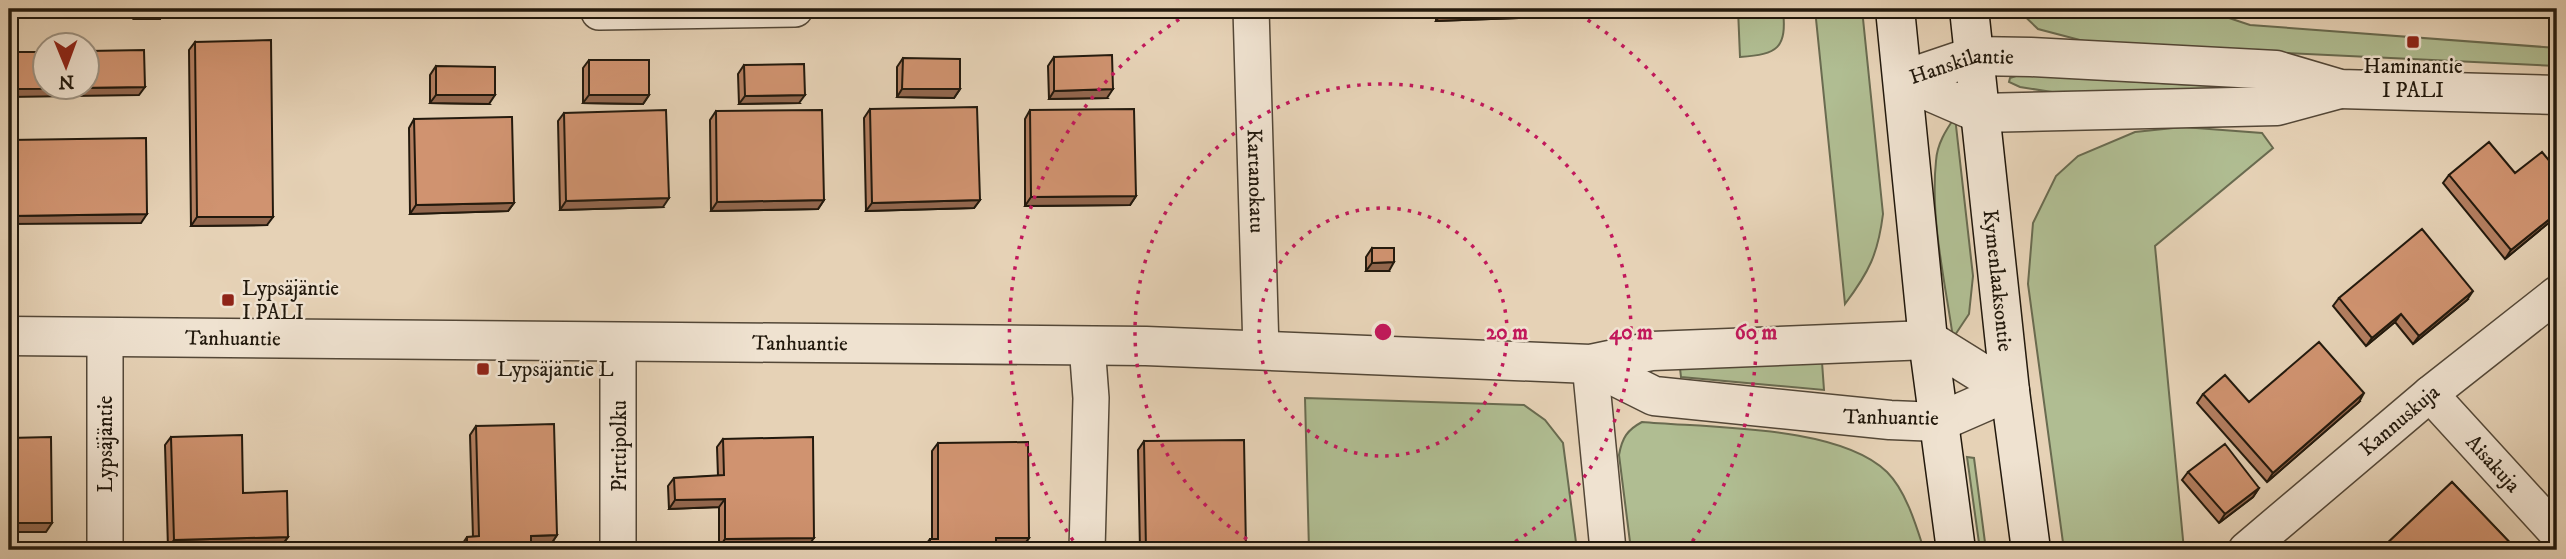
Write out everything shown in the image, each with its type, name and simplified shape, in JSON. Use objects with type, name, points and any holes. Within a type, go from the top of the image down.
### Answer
[{"type":"street","points":[[599,12],[795,9]]},
{"type":"street","name":"Kartanokatu","points":[[1251,9],[1261,351]]},
{"type":"street","points":[[1895,9],[1928,340],[1956,550]]},
{"type":"street","name":"Kymenlaaksontie","points":[[1969,9],[2010,391],[2031,550]]},
{"type":"street","name":"Hanskilantie","points":[[1902,80],[1974,56],[2276,70],[2340,89],[2557,95]]},
{"type":"street","name":"Hanskilantie","points":[[1902,80],[1979,113],[2277,106],[2340,89]]},
{"type":"street","name":"Kannuskuja","points":[[2246,550],[2430,394],[2557,294]]},
{"type":"street","name":"Tanhuantie","points":[[9,336],[374,342],[1087,345],[1590,364],[1652,351],[1928,340]]},
{"type":"street","name":"Lypsäjäntie","points":[[105,337],[105,550]]},
{"type":"street","points":[[1928,340],[2010,391]]},
{"type":"street","name":"Pirttipolku","points":[[618,341],[618,550]]},
{"type":"street","points":[[1087,345],[1091,398],[1087,550]]},
{"type":"street","points":[[1590,364],[1608,550]]},
{"type":"street","name":"Tanhuantie","points":[[1590,364],[1654,396],[1840,416],[1939,422],[2010,391]]},
{"type":"street","name":"Aisakuja","points":[[2430,394],[2557,533]]},
{"type":"green space","points":[[1738,9],[1783,9],[1783,33],[1777,47],[1763,54],[1740,57]]},
{"type":"green space","points":[[1815,9],[1862,9],[1883,214],[1871,262],[1845,304]]},
{"type":"green space","points":[[2017,9],[2202,9],[2250,25],[2557,48],[2557,66],[2095,44],[2038,29]]},
{"type":"green space","points":[[2019,75],[2284,90],[2052,92],[2020,87],[2009,82],[2010,78]]},
{"type":"green space","points":[[1955,117],[1973,276],[1969,314],[1953,338],[1939,250],[1935,183],[1938,149]]},
{"type":"green space","points":[[2183,127],[2262,133],[2273,148],[2155,246],[2184,550],[2064,550],[2028,284],[2033,223],[2056,176],[2078,156],[2135,132]]},
{"type":"green space","points":[[1822,362],[1824,390],[1681,377],[1680,368]]},
{"type":"green space","points":[[1305,398],[1524,405],[1545,420],[1563,443],[1577,550],[1309,550]]},
{"type":"green space","points":[[1642,422],[1736,428],[1806,437],[1838,445],[1865,457],[1887,472],[1900,489],[1924,550],[1631,550],[1619,455],[1626,435]]},
{"type":"green space","points":[[1967,457],[1974,458],[1986,550],[1980,550]]},
{"type":"building","points":[[166,9],[166,10],[140,11]]},
{"type":"building","points":[[1442,9],[1548,9],[1442,13]]},
{"type":"building","points":[[271,40],[273,217],[197,217],[195,42]]},
{"type":"building","points":[[144,50],[145,87],[102,88],[102,51]]},
{"type":"building","points":[[9,52],[32,52],[32,89],[9,89]]},
{"type":"building","points":[[1112,55],[1113,89],[1054,91],[1054,57]]},
{"type":"building","points":[[903,58],[960,59],[960,89],[902,89]]},
{"type":"building","points":[[589,60],[649,60],[649,95],[589,95]]},
{"type":"building","points":[[804,64],[805,95],[745,96],[744,65]]},
{"type":"building","points":[[436,66],[495,67],[495,95],[436,95]]},
{"type":"building","points":[[977,107],[980,200],[872,203],[870,109]]},
{"type":"building","points":[[1134,109],[1136,196],[1031,197],[1030,110]]},
{"type":"building","points":[[666,110],[669,198],[566,201],[564,113]]},
{"type":"building","points":[[822,110],[824,200],[717,202],[716,111]]},
{"type":"building","points":[[512,117],[514,203],[416,205],[414,119]]},
{"type":"building","points":[[146,138],[147,214],[9,216],[9,140]]},
{"type":"building","points":[[2489,142],[2515,173],[2542,152],[2557,170],[2557,213],[2511,250],[2449,175]]},
{"type":"building","points":[[2422,229],[2473,291],[2419,336],[2401,314],[2372,338],[2339,298]]},
{"type":"building","points":[[1372,248],[1394,248],[1394,262],[1372,263]]},
{"type":"building","points":[[2319,342],[2364,393],[2273,473],[2203,394],[2225,375],[2249,402]]},
{"type":"building","points":[[554,424],[557,535],[531,536],[531,550],[467,550],[467,537],[479,536],[476,426]]},
{"type":"building","points":[[242,435],[243,493],[287,491],[288,537],[174,540],[171,437]]},
{"type":"building","points":[[51,437],[52,523],[9,523],[9,438]]},
{"type":"building","points":[[813,437],[814,538],[725,539],[725,499],[675,500],[674,478],[724,475],[723,439]]},
{"type":"building","points":[[1244,440],[1246,550],[1146,550],[1144,441]]},
{"type":"building","points":[[1028,442],[1029,538],[996,538],[996,550],[930,550],[930,539],[938,539],[938,443]]},
{"type":"building","points":[[2225,444],[2259,488],[2225,514],[2188,472]]},
{"type":"building","points":[[2452,482],[2517,550],[2453,550],[2448,545],[2443,550],[2380,550]]},
{"type":"place","name":"Haminantie I PALI","points":[[2413,42]]},
{"type":"place","name":"Lypsäjäntie I PALI","points":[[228,300]]},
{"type":"place","name":"Lypsäjäntie L","points":[[483,369]]}]
